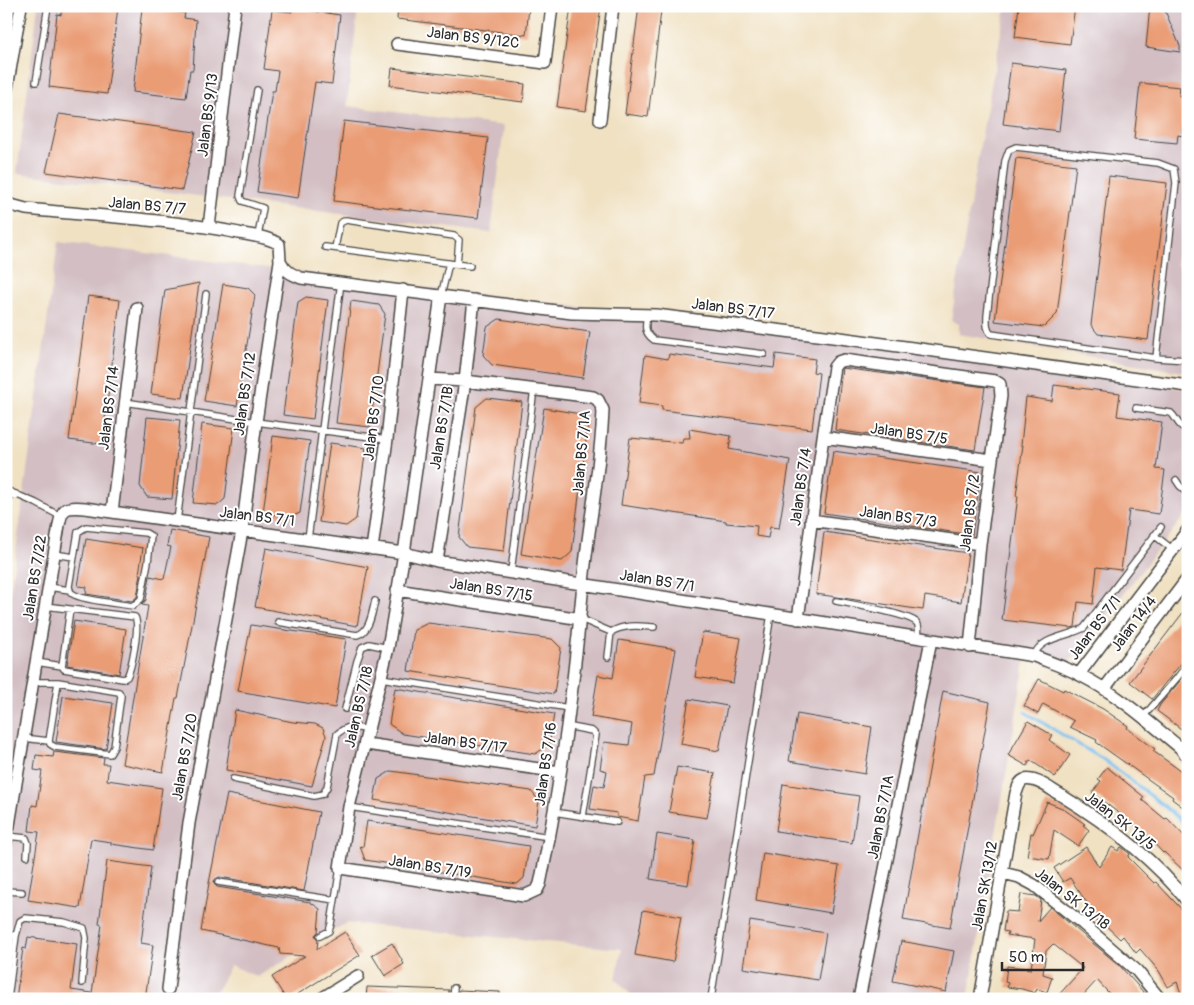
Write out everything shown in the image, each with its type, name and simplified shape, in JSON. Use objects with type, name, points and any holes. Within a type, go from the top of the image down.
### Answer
[{"type":"street","points":[[6,94],[21,6]]},
{"type":"street","name":"Jalan BS 9/13","points":[[209,227],[236,6]]},
{"type":"street","name":"Jalan BS 9/12C","points":[[397,44],[545,63],[552,6]]},
{"type":"street","points":[[600,120],[613,6]]},
{"type":"street","name":"Jalan BS 7/7","points":[[9,203],[26,209],[209,227],[258,236],[279,244]]},
{"type":"street","name":"Jalan BS 7/12","points":[[242,531],[280,261],[279,244]]},
{"type":"street","name":"Jalan BS 7/17","points":[[280,261],[284,268],[301,278],[572,313],[647,315],[833,336],[1188,386]]},
{"type":"street","name":"Jalan BS 7/10","points":[[372,549],[387,439],[403,290]]},
{"type":"street","name":"Jalan BS 7/1B","points":[[404,553],[441,296]]},
{"type":"street","name":"Jalan BS 7/1B","points":[[437,560],[465,381],[474,300]]},
{"type":"street","name":"Jalan BS 7/14","points":[[112,512],[137,308]]},
{"type":"street","name":"Jalan BS 7/4","points":[[798,619],[823,437],[834,367],[838,362],[844,360],[979,378],[995,381],[1000,384]]},
{"type":"street","name":"Jalan BS 7/1A","points":[[429,379],[465,381],[593,397],[602,405],[583,584]]},
{"type":"street","name":"Jalan BS 7/2","points":[[970,647],[980,544],[1001,396],[1000,384]]},
{"type":"street","name":"Jalan BS 7/5","points":[[823,437],[992,460]]},
{"type":"street","name":"Jalan BS 7/1","points":[[59,521],[65,510],[72,508],[404,553],[583,584],[1034,656],[1079,674],[1188,530]]},
{"type":"street","name":"Jalan BS 7/3","points":[[811,520],[980,544]]},
{"type":"street","name":"Jalan BS 7/22","points":[[7,839],[59,521]]},
{"type":"street","name":"Jalan BS 7/20","points":[[168,989],[188,823],[242,531]]},
{"type":"street","name":"Jalan BS 7/18","points":[[340,868],[349,807],[366,744],[388,648],[404,553]]},
{"type":"street","name":"Jalan 14/4","points":[[1104,689],[1187,581]]},
{"type":"street","name":"Jalan BS 7/16","points":[[516,896],[532,894],[540,884],[550,837],[560,772],[581,619],[583,584]]},
{"type":"street","name":"Jalan BS 7/15","points":[[397,590],[581,619]]},
{"type":"street","name":"Jalan BS 7/1A","points":[[860,999],[931,640]]},
{"type":"street","points":[[1079,674],[1104,689],[1186,749]]},
{"type":"street","name":"Jalan BS 7/17","points":[[366,744],[560,772]]},
{"type":"street","name":"Jalan SK 13/12","points":[[984,998],[1016,793],[1020,782],[1024,780]]},
{"type":"street","name":"Jalan SK 13/5","points":[[1024,780],[1037,782],[1091,813],[1137,851],[1188,902]]},
{"type":"street","name":"Jalan BS 7/19","points":[[340,868],[516,896]]},
{"type":"street","name":"Jalan SK 13/18","points":[[1003,873],[1019,877],[1034,885],[1083,924],[1137,971],[1160,999]]},
{"type":"street","points":[[321,999],[358,976]]},
{"type":"lane","points":[[36,82],[48,6]]},
{"type":"lane","points":[[257,90],[240,196],[246,204],[263,208],[258,236]]},
{"type":"lane","points":[[1156,358],[1176,184],[1174,168],[1158,163],[1012,148],[1005,161],[987,316],[987,326],[991,334],[1156,358],[1188,360]]},
{"type":"lane","points":[[335,248],[340,223],[346,220],[454,236],[459,240],[457,264]]},
{"type":"lane","points":[[325,247],[470,266]]},
{"type":"lane","points":[[441,296],[449,263]]},
{"type":"lane","points":[[308,539],[341,282]]},
{"type":"lane","points":[[177,522],[206,294]]},
{"type":"lane","points":[[647,315],[645,331],[654,340],[764,354]]},
{"type":"lane","points":[[510,572],[534,389]]},
{"type":"lane","points":[[125,402],[387,439]]},
{"type":"lane","points":[[1136,408],[1170,413],[1178,424],[1188,429]]},
{"type":"lane","points":[[1176,480],[1188,493]]},
{"type":"lane","points":[[6,490],[36,503],[59,521]]},
{"type":"lane","points":[[6,500],[16,494]]},
{"type":"lane","points":[[1034,656],[1039,646],[1046,641],[1073,634],[1084,628],[1161,527]]},
{"type":"lane","points":[[48,587],[70,590],[74,595],[82,598],[135,605],[141,599],[151,536],[146,533],[82,528],[78,532],[70,590]]},
{"type":"lane","points":[[1154,535],[1172,549]]},
{"type":"lane","points":[[54,554],[74,557]]},
{"type":"lane","points":[[278,622],[352,635],[362,634],[367,629],[375,601]]},
{"type":"lane","points":[[836,601],[903,615],[918,623],[918,638]]},
{"type":"lane","points":[[36,662],[62,666],[65,670],[125,678],[129,673],[136,636],[137,620],[132,616],[45,606]]},
{"type":"lane","points":[[62,666],[70,609]]},
{"type":"lane","points":[[711,999],[771,614]]},
{"type":"lane","points":[[581,619],[611,632]]},
{"type":"lane","points":[[611,632],[628,625],[654,627]]},
{"type":"lane","points":[[608,657],[611,632]]},
{"type":"lane","points":[[362,634],[366,644]]},
{"type":"lane","points":[[366,644],[388,648]]},
{"type":"lane","points":[[346,709],[359,651],[366,644]]},
{"type":"lane","points":[[1143,717],[1188,663]]},
{"type":"lane","points":[[381,678],[569,708]]},
{"type":"lane","points":[[23,738],[49,741],[55,747],[108,754],[112,752],[114,747],[121,696],[119,692],[58,682],[32,682]]},
{"type":"lane","points":[[49,741],[58,682]]},
{"type":"lane","points":[[233,779],[314,796],[323,794],[327,787],[337,734],[344,728],[352,726],[369,730]]},
{"type":"lane","points":[[566,726],[592,731],[597,738],[583,816]]},
{"type":"lane","points":[[349,807],[550,837]]},
{"type":"lane","points":[[554,812],[617,822]]},
{"type":"lane","points":[[7,839],[26,838],[28,843],[27,856]]},
{"type":"lane","points":[[320,936],[329,931],[332,924],[340,868]]},
{"type":"lane","points":[[218,882],[335,900]]},
{"type":"lane","points":[[6,891],[22,892]]},
{"type":"lane","points":[[8,999],[16,936],[20,921],[25,918],[64,922],[84,928],[86,938],[82,983]]},
{"type":"lane","points":[[6,934],[16,936]]},
{"type":"lane","points":[[452,999],[454,988]]},
{"type":"shaded area","points":[[38,6],[347,6],[358,8],[347,106],[504,126],[491,233],[17,173]]},
{"type":"shaded area","points":[[1006,6],[1186,6],[1188,9],[1188,204],[1176,263],[1188,284],[1188,373],[959,334],[959,324],[951,320],[981,140]]},
{"type":"shaded area","points":[[58,242],[1014,361],[1188,390],[1188,511],[1069,663],[1027,650],[968,999],[635,999],[616,979],[622,949],[346,923],[257,977],[231,965],[212,999],[6,999],[6,625]]},
{"type":"building","points":[[62,6],[118,7],[107,94],[49,87],[57,14],[61,15]]},
{"type":"building","points":[[398,6],[515,6],[529,8],[526,35],[397,19]]},
{"type":"building","points":[[571,6],[601,6],[586,111],[557,107]]},
{"type":"building","points":[[639,6],[657,7],[661,11],[648,117],[625,114]]},
{"type":"building","points":[[1019,6],[1075,6],[1070,44],[1015,37]]},
{"type":"building","points":[[1150,6],[1163,6],[1180,46],[1180,52],[1146,47]]},
{"type":"building","points":[[142,8],[185,13],[184,18],[196,20],[193,70],[190,70],[186,98],[133,92]]},
{"type":"building","points":[[292,8],[340,15],[332,84],[315,82],[298,198],[257,192],[272,91],[275,91],[278,71],[264,69],[272,10],[292,12]]},
{"type":"building","points":[[1011,63],[1066,70],[1059,131],[1003,124]]},
{"type":"building","points":[[392,68],[525,84],[523,102],[390,85]]},
{"type":"building","points":[[1140,83],[1180,87],[1179,96],[1187,97],[1183,136],[1178,135],[1177,143],[1134,139]]},
{"type":"building","points":[[59,114],[196,132],[182,190],[46,172]]},
{"type":"building","points":[[344,121],[488,138],[478,218],[334,201]]},
{"type":"building","points":[[1016,158],[1076,165],[1057,314],[1044,327],[995,321]]},
{"type":"building","points":[[1109,176],[1167,183],[1148,340],[1098,334],[1091,325]]},
{"type":"building","points":[[199,283],[183,398],[151,394],[165,290]]},
{"type":"building","points":[[223,284],[248,288],[255,295],[237,406],[204,401]]},
{"type":"building","points":[[88,296],[120,300],[102,444],[69,440]]},
{"type":"building","points":[[306,297],[328,300],[313,419],[283,415],[298,302]]},
{"type":"building","points":[[351,301],[379,305],[385,314],[370,427],[336,423]]},
{"type":"building","points":[[499,319],[590,332],[583,378],[492,365],[483,355],[487,327]]},
{"type":"building","points":[[669,354],[774,368],[776,354],[815,359],[813,372],[819,373],[812,429],[662,410],[662,406],[639,403],[645,355],[668,359]]},
{"type":"building","points":[[842,368],[985,387],[975,450],[835,430]]},
{"type":"building","points":[[1054,385],[1120,393],[1117,416],[1162,422],[1156,469],[1165,470],[1159,514],[1129,510],[1121,570],[1097,567],[1093,604],[1078,602],[1075,627],[1071,628],[1002,620],[1018,496],[1016,496],[1023,445],[1021,445],[1026,397],[1052,401]]},
{"type":"building","points":[[487,398],[522,402],[504,551],[467,547],[459,537],[476,407]]},
{"type":"building","points":[[544,408],[581,414],[588,424],[572,552],[562,561],[521,554]]},
{"type":"building","points":[[147,417],[180,420],[172,499],[147,497],[140,486]]},
{"type":"building","points":[[202,424],[234,428],[225,499],[218,505],[193,503]]},
{"type":"building","points":[[689,429],[731,436],[729,449],[790,460],[779,528],[770,527],[768,538],[756,536],[757,526],[726,523],[726,521],[621,505],[630,438],[682,443],[683,438],[690,438]]},
{"type":"building","points":[[273,436],[310,441],[300,513],[291,517],[263,513]]},
{"type":"building","points":[[330,443],[366,448],[356,519],[346,526],[319,522]]},
{"type":"building","points":[[833,451],[981,472],[972,535],[824,513]]},
{"type":"building","points":[[170,530],[209,537],[163,772],[122,764],[148,606],[142,605],[146,600],[150,576],[164,579],[171,547],[167,546]]},
{"type":"building","points":[[824,532],[968,553],[961,602],[925,596],[923,610],[816,594]]},
{"type":"building","points":[[86,539],[143,548],[137,597],[132,601],[86,594],[87,587],[78,586]]},
{"type":"building","points":[[266,548],[368,567],[357,626],[255,607]]},
{"type":"building","points":[[1188,606],[1188,658],[1184,660],[1152,699],[1130,682]]},
{"type":"building","points":[[74,621],[126,629],[119,674],[67,665]]},
{"type":"building","points":[[428,623],[552,639],[561,648],[554,694],[408,671],[414,630]]},
{"type":"building","points":[[251,625],[346,639],[335,708],[238,691]]},
{"type":"building","points":[[703,632],[741,638],[733,683],[695,677]]},
{"type":"building","points":[[619,640],[676,649],[654,776],[645,777],[638,821],[617,817],[617,813],[590,809],[594,785],[604,787],[607,771],[600,769],[604,742],[629,745],[632,724],[591,717],[598,675],[613,678]]},
{"type":"building","points":[[1188,671],[1188,734],[1157,711]]},
{"type":"building","points":[[1039,679],[1063,691],[1064,689],[1103,709],[1128,726],[1127,728],[1155,749],[1153,751],[1188,776],[1188,811],[1172,799],[1173,797],[1096,742],[1097,740],[1070,727],[1074,721],[1043,704],[1038,714],[1024,706]]},
{"type":"building","points":[[395,688],[554,714],[549,745],[535,754],[403,734],[389,724]]},
{"type":"building","points":[[943,691],[990,702],[950,928],[903,920]]},
{"type":"building","points":[[63,696],[113,703],[106,749],[56,742]]},
{"type":"building","points":[[689,699],[727,706],[719,751],[681,744]]},
{"type":"building","points":[[235,710],[293,722],[315,724],[323,728],[326,736],[312,786],[226,770]]},
{"type":"building","points":[[797,714],[872,727],[865,774],[789,761]]},
{"type":"building","points":[[1028,721],[1052,735],[1049,740],[1070,755],[1055,777],[1030,760],[1027,766],[1008,755]]},
{"type":"building","points":[[54,752],[104,758],[103,764],[109,764],[107,780],[162,788],[153,850],[91,839],[80,908],[28,900],[39,832],[29,831],[32,805],[37,806],[42,771],[34,770],[36,755],[53,757]]},
{"type":"building","points":[[677,767],[715,773],[707,818],[669,812]]},
{"type":"building","points":[[1107,767],[1144,797],[1142,800],[1165,819],[1167,818],[1188,840],[1188,875],[1163,853],[1148,835],[1092,793],[1101,781],[1098,779]]},
{"type":"building","points":[[391,771],[531,791],[539,801],[535,826],[374,800],[378,779]]},
{"type":"building","points":[[783,784],[859,796],[852,843],[776,831]]},
{"type":"building","points":[[227,794],[319,812],[304,891],[219,877],[214,881],[217,887],[310,902],[320,909],[318,932],[315,935],[318,940],[317,949],[345,932],[360,955],[290,999],[286,999],[272,977],[305,956],[280,954],[279,948],[201,931]]},
{"type":"building","points":[[1047,802],[1062,808],[1085,824],[1083,825],[1089,830],[1078,846],[1054,830],[1049,859],[1027,856],[1031,833],[1033,834]]},
{"type":"building","points":[[367,821],[529,846],[524,878],[517,884],[365,860],[360,846],[363,847]]},
{"type":"building","points":[[657,834],[695,840],[688,885],[650,879]]},
{"type":"building","points":[[1086,847],[1099,867],[1112,847],[1118,851],[1121,847],[1130,854],[1128,857],[1154,883],[1156,882],[1188,916],[1188,999],[1183,999],[1177,982],[1168,987],[1159,971],[1140,949],[1136,953],[1123,936],[1120,939],[1100,920],[1097,922],[1088,912],[1091,909],[1070,878],[1063,882],[1054,868]]},
{"type":"building","points":[[763,853],[839,866],[831,913],[756,900]]},
{"type":"building","points":[[107,861],[151,867],[141,943],[153,945],[145,999],[16,999],[23,948],[26,949],[28,937],[77,944],[71,990],[92,993],[102,925],[99,924]]},
{"type":"building","points":[[1021,894],[1036,896],[1041,900],[1038,921],[1050,907],[1120,966],[1145,994],[1138,999],[1114,999],[1097,980],[1080,999],[1055,999],[1083,968],[1053,944],[1046,951],[1043,974],[1052,977],[1047,992],[1037,989],[1035,993],[1007,987],[1008,983],[1005,982],[1007,966],[1031,969],[1035,939],[1007,935],[1008,932],[1003,931],[1006,911],[1018,912]]},
{"type":"building","points":[[643,910],[681,917],[673,962],[635,955]]},
{"type":"building","points":[[750,921],[826,933],[818,980],[743,968]]},
{"type":"building","points":[[901,941],[954,951],[946,992],[893,981]]},
{"type":"building","points":[[392,943],[404,964],[385,976],[372,955]]},
{"type":"building","points":[[367,987],[449,990],[448,999],[366,999]]},
{"type":"building","points":[[459,990],[500,992],[500,999],[458,999]]},
{"type":"waterway","points":[[1025,712],[1104,760],[1188,826]]}]
